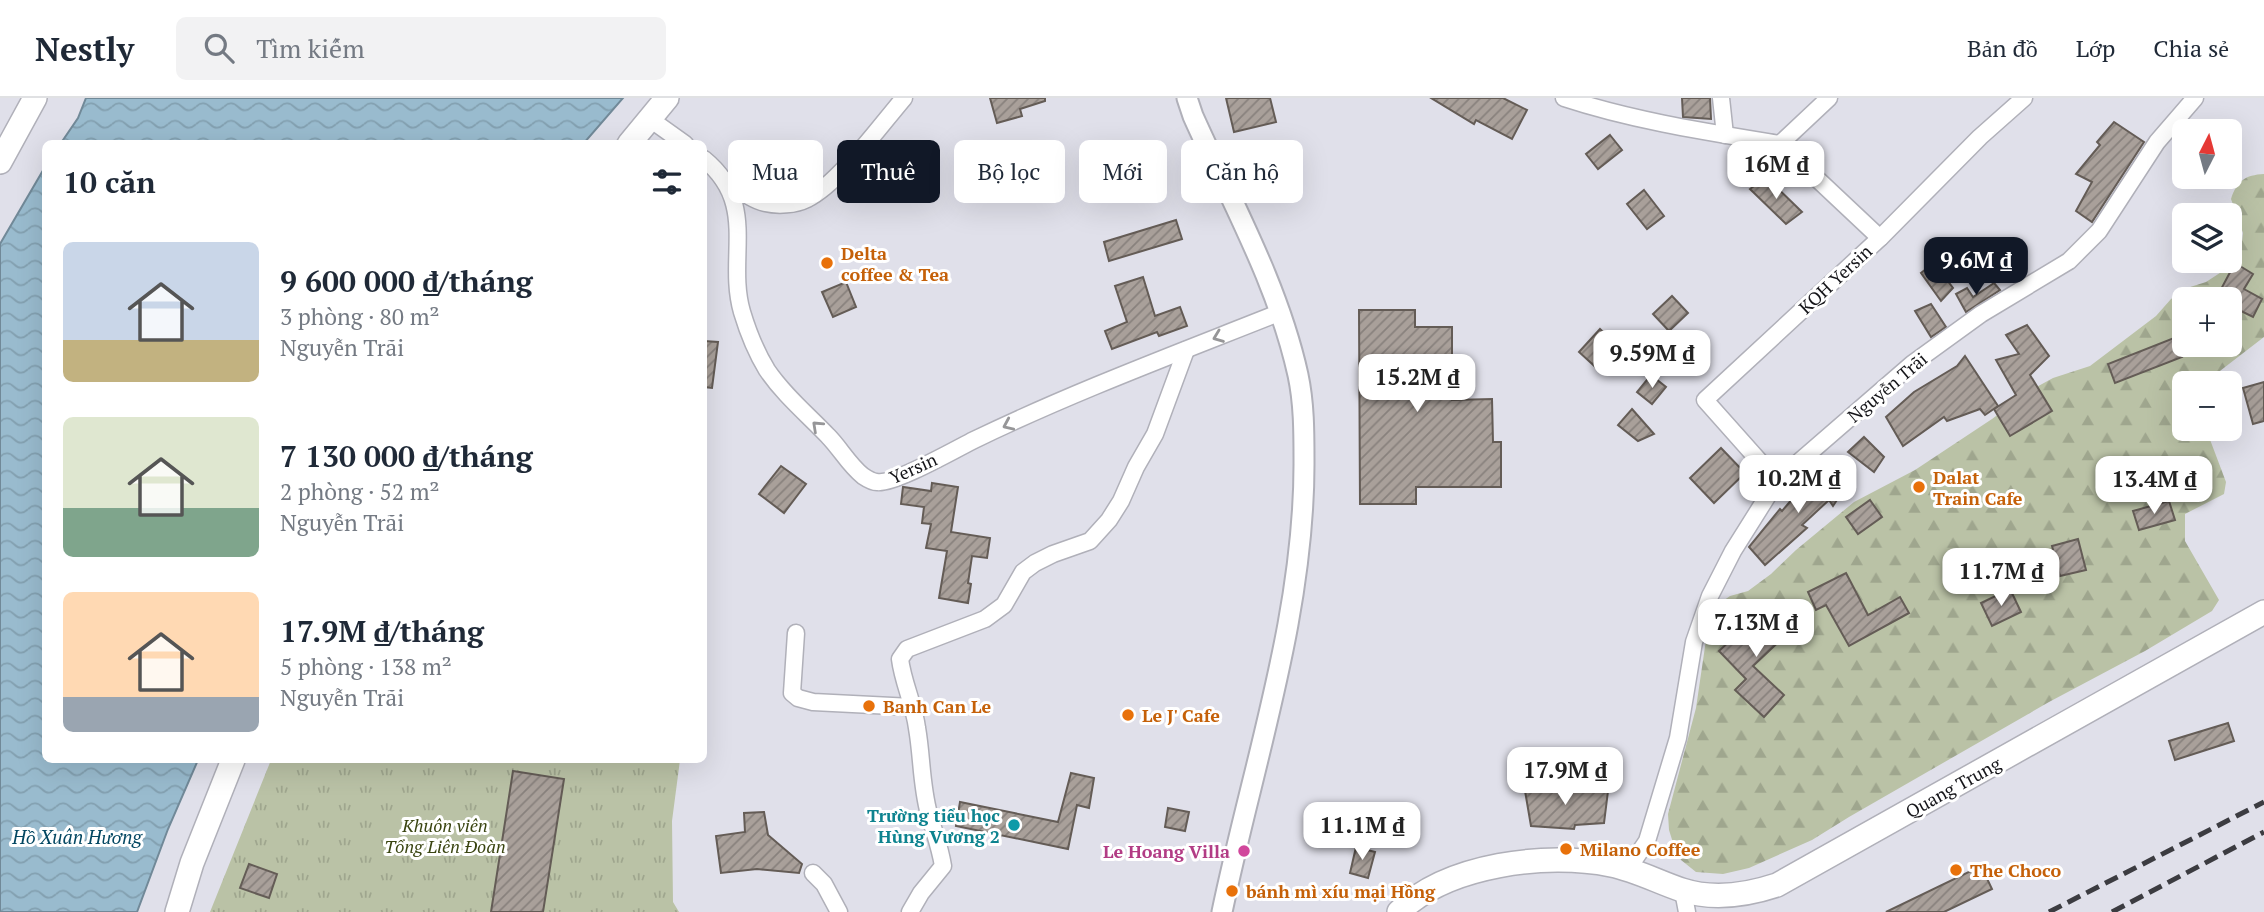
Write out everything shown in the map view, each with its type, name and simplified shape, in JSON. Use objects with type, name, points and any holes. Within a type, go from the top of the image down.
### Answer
[{"type":"main road","points":[[0,162],[35,98]]},
{"type":"main road","points":[[632,140],[667,98]]},
{"type":"main road","name":"Quang Trung","points":[[1628,869],[1685,901],[1760,890],[1792,878],[2264,612]]},
{"type":"main road","points":[[177,912],[191,863],[232,763]]},
{"type":"main road","points":[[1399,912],[1409,901],[1436,885],[1483,869],[1559,860],[1628,869]]},
{"type":"street","name":"Yersin","points":[[721,178],[762,203],[781,205],[805,200],[836,176],[904,98]]},
{"type":"street","points":[[1187,98],[1282,312],[1299,379],[1303,415],[1304,494],[1291,607],[1222,912]]},
{"type":"street","points":[[1564,98],[1594,108],[1780,144],[1880,238]]},
{"type":"street","points":[[1721,98],[1725,135]]},
{"type":"street","points":[[1780,144],[1829,98]]},
{"type":"street","name":"KQH Yersin","points":[[1777,481],[1705,400],[1880,238],[1980,137],[2024,98]]},
{"type":"street","name":"Nguyễn Trãi","points":[[1628,869],[1647,841],[1678,738],[1694,642],[1710,596],[1777,481],[1912,363],[1981,314],[2069,261],[2099,231],[2157,142],[2195,98]]},
{"type":"street","points":[[650,119],[679,140]]},
{"type":"street","name":"Yersin","points":[[707,162],[721,178],[736,209],[739,298],[757,353],[768,372],[799,409],[828,436],[863,477],[878,483],[899,477],[1015,422],[1282,312]]},
{"type":"street","points":[[910,912],[921,893],[943,866],[940,844],[929,814],[917,727],[900,660],[906,649],[985,619],[1004,605],[1023,572],[1029,567],[1053,554],[1090,541],[1109,520],[1121,501],[1155,434],[1186,350]]},
{"type":"street","points":[[796,633],[792,693],[798,698],[813,702],[912,707]]},
{"type":"street","points":[[813,873],[824,884],[839,912]]},
{"type":"green space","points":[[2264,174],[2264,337],[2242,354],[2242,287],[2190,287],[2206,282],[2220,273],[2242,273],[2242,203],[2232,203],[2231,199],[2236,189],[2242,189],[2242,181]]},
{"type":"green space","points":[[2171,299],[2172,357],[2238,357],[2220,371],[2172,371],[2172,441],[2211,441],[2226,482],[2224,494],[2185,514],[2185,541],[2219,600],[2212,611],[1812,840],[1749,868],[1723,874],[1696,872],[1681,860],[1669,830],[1668,814],[1696,708],[1707,633],[1720,603],[1730,596],[1748,591],[1771,574],[1854,502],[1915,470],[2031,390],[2053,378],[2090,366],[2156,316]]},
{"type":"green space","name":"Khuôn viên Tổng Liên Đoàn","points":[[270,763],[680,763],[672,821],[673,902],[679,912],[210,912]]},
{"type":"water","points":[[86,98],[623,98],[587,140],[63,140],[78,118]]},
{"type":"water","name":"Hồ Xuân Hương","points":[[42,172],[42,763],[197,763],[137,912],[0,912],[0,244]]},
{"type":"building","points":[[990,98],[1045,98],[1045,101],[1020,109],[1022,116],[997,123]]},
{"type":"building","points":[[1226,98],[1270,98],[1276,122],[1234,132]]},
{"type":"building","points":[[1431,98],[1503,98],[1527,110],[1512,139],[1476,120],[1474,124]]},
{"type":"building","points":[[1682,98],[1710,98],[1711,119],[1683,117]]},
{"type":"building","points":[[2114,122],[2144,142],[2092,222],[2076,211],[2092,182],[2076,174],[2100,145],[2097,142]]},
{"type":"building","points":[[1610,135],[1622,150],[1598,169],[1586,154]]},
{"type":"building","points":[[1766,177],[1802,212],[1786,224],[1750,189]]},
{"type":"building","points":[[1644,190],[1664,216],[1647,229],[1627,204]]},
{"type":"building","points":[[1176,220],[1182,239],[1109,261],[1104,242]]},
{"type":"building","points":[[1934,263],[1953,288],[1941,301],[1921,273]]},
{"type":"building","points":[[2242,267],[2253,274],[2244,289],[2262,299],[2253,317],[2242,312],[2242,287],[2222,287],[2230,273],[2242,273]]},
{"type":"building","points":[[1143,277],[1155,316],[1180,307],[1187,326],[1159,336],[1157,332],[1112,349],[1105,331],[1127,322],[1115,286]]},
{"type":"building","points":[[846,282],[856,307],[833,317],[822,292]]},
{"type":"building","points":[[1994,283],[2000,290],[1966,312],[1956,294],[1967,288],[1973,297]]},
{"type":"building","points":[[1672,296],[1688,313],[1669,331],[1653,314]]},
{"type":"building","points":[[1931,304],[1946,327],[1931,337],[1915,311]]},
{"type":"building","points":[[1359,310],[1415,310],[1415,327],[1452,327],[1452,400],[1492,399],[1493,442],[1501,442],[1501,487],[1416,487],[1416,504],[1360,504]]},
{"type":"building","points":[[2027,325],[2049,356],[2030,375],[2052,411],[2010,436],[1994,409],[2016,395],[1996,360],[2019,354],[2006,335]]},
{"type":"building","points":[[1600,329],[1622,350],[1601,372],[1579,352]]},
{"type":"building","points":[[2172,339],[2172,357],[2182,357],[2115,383],[2108,364]]},
{"type":"building","points":[[707,341],[718,342],[712,388],[707,387]]},
{"type":"building","points":[[1965,356],[1998,406],[1985,415],[1980,409],[1947,421],[1944,417],[1903,446],[1886,417],[1914,392],[1957,366]]},
{"type":"building","points":[[1651,375],[1666,387],[1652,404],[1637,392]]},
{"type":"building","points":[[2264,382],[2264,421],[2253,424],[2243,388]]},
{"type":"building","points":[[1632,409],[1654,434],[1638,441],[1618,425]]},
{"type":"building","points":[[1864,437],[1884,457],[1874,472],[1848,452]]},
{"type":"building","points":[[1721,448],[1745,473],[1714,503],[1690,478]]},
{"type":"building","points":[[1830,464],[1848,483],[1833,506],[1829,500],[1802,525],[1807,528],[1765,565],[1749,547],[1780,509],[1782,511],[1804,485],[1811,489]]},
{"type":"building","points":[[781,466],[806,484],[784,513],[759,494]]},
{"type":"building","points":[[932,483],[958,487],[951,532],[990,538],[987,558],[972,556],[968,603],[939,598],[947,551],[926,548],[931,524],[922,523],[924,507],[901,504],[903,487],[931,491]]},
{"type":"building","points":[[1870,500],[1882,517],[1858,534],[1846,517]]},
{"type":"building","points":[[2169,501],[2175,520],[2139,530],[2133,511]]},
{"type":"building","points":[[2078,539],[2086,570],[2060,576],[2052,546]]},
{"type":"building","points":[[1846,573],[1868,615],[1900,597],[1909,613],[1849,646],[1826,605],[1816,610],[1808,592]]},
{"type":"building","points":[[2010,589],[2021,612],[1992,626],[1981,603]]},
{"type":"building","points":[[1766,607],[1789,632],[1753,666],[1784,695],[1764,717],[1735,690],[1746,679],[1719,651]]},
{"type":"building","points":[[2228,723],[2234,741],[2175,760],[2169,741]]},
{"type":"building","points":[[513,771],[564,779],[543,912],[491,912]]},
{"type":"building","name":"Trường tiểu học Hùng Vương 2","points":[[1071,773],[1094,778],[1089,808],[1077,805],[1068,849],[956,826],[960,802],[1058,822]]},
{"type":"building","points":[[1524,785],[1608,791],[1604,823],[1575,825],[1574,829],[1531,826]]},
{"type":"building","points":[[1168,808],[1189,812],[1185,831],[1165,827]]},
{"type":"building","points":[[764,812],[768,835],[802,864],[799,873],[757,869],[721,873],[716,836],[745,832],[744,813]]},
{"type":"building","points":[[1356,847],[1375,852],[1368,878],[1350,873]]},
{"type":"building","points":[[249,864],[277,874],[269,898],[240,888]]},
{"type":"building","points":[[1981,866],[1992,889],[1944,912],[1886,912]]},
{"type":"railway","points":[[2049,912],[2264,802]]},
{"type":"railway","points":[[2112,912],[2264,832]]},
{"type":"place","name":"Delta coffee & Tea","points":[[827,263]]},
{"type":"place","name":"Dalat Train Cafe","points":[[1919,487]]},
{"type":"place","name":"Banh Can Le","points":[[869,706]]},
{"type":"place","name":"Le J' Cafe","points":[[1128,715]]},
{"type":"place","name":"Trường tiểu học Hùng Vương 2","points":[[1014,825]]},
{"type":"place","name":"Milano Coffee","points":[[1566,849]]},
{"type":"place","name":"Le Hoang Villa","points":[[1244,851]]},
{"type":"place","name":"The Choco","points":[[1956,870]]},
{"type":"place","name":"bánh mì xíu mại Hồng","points":[[1232,891]]}]
